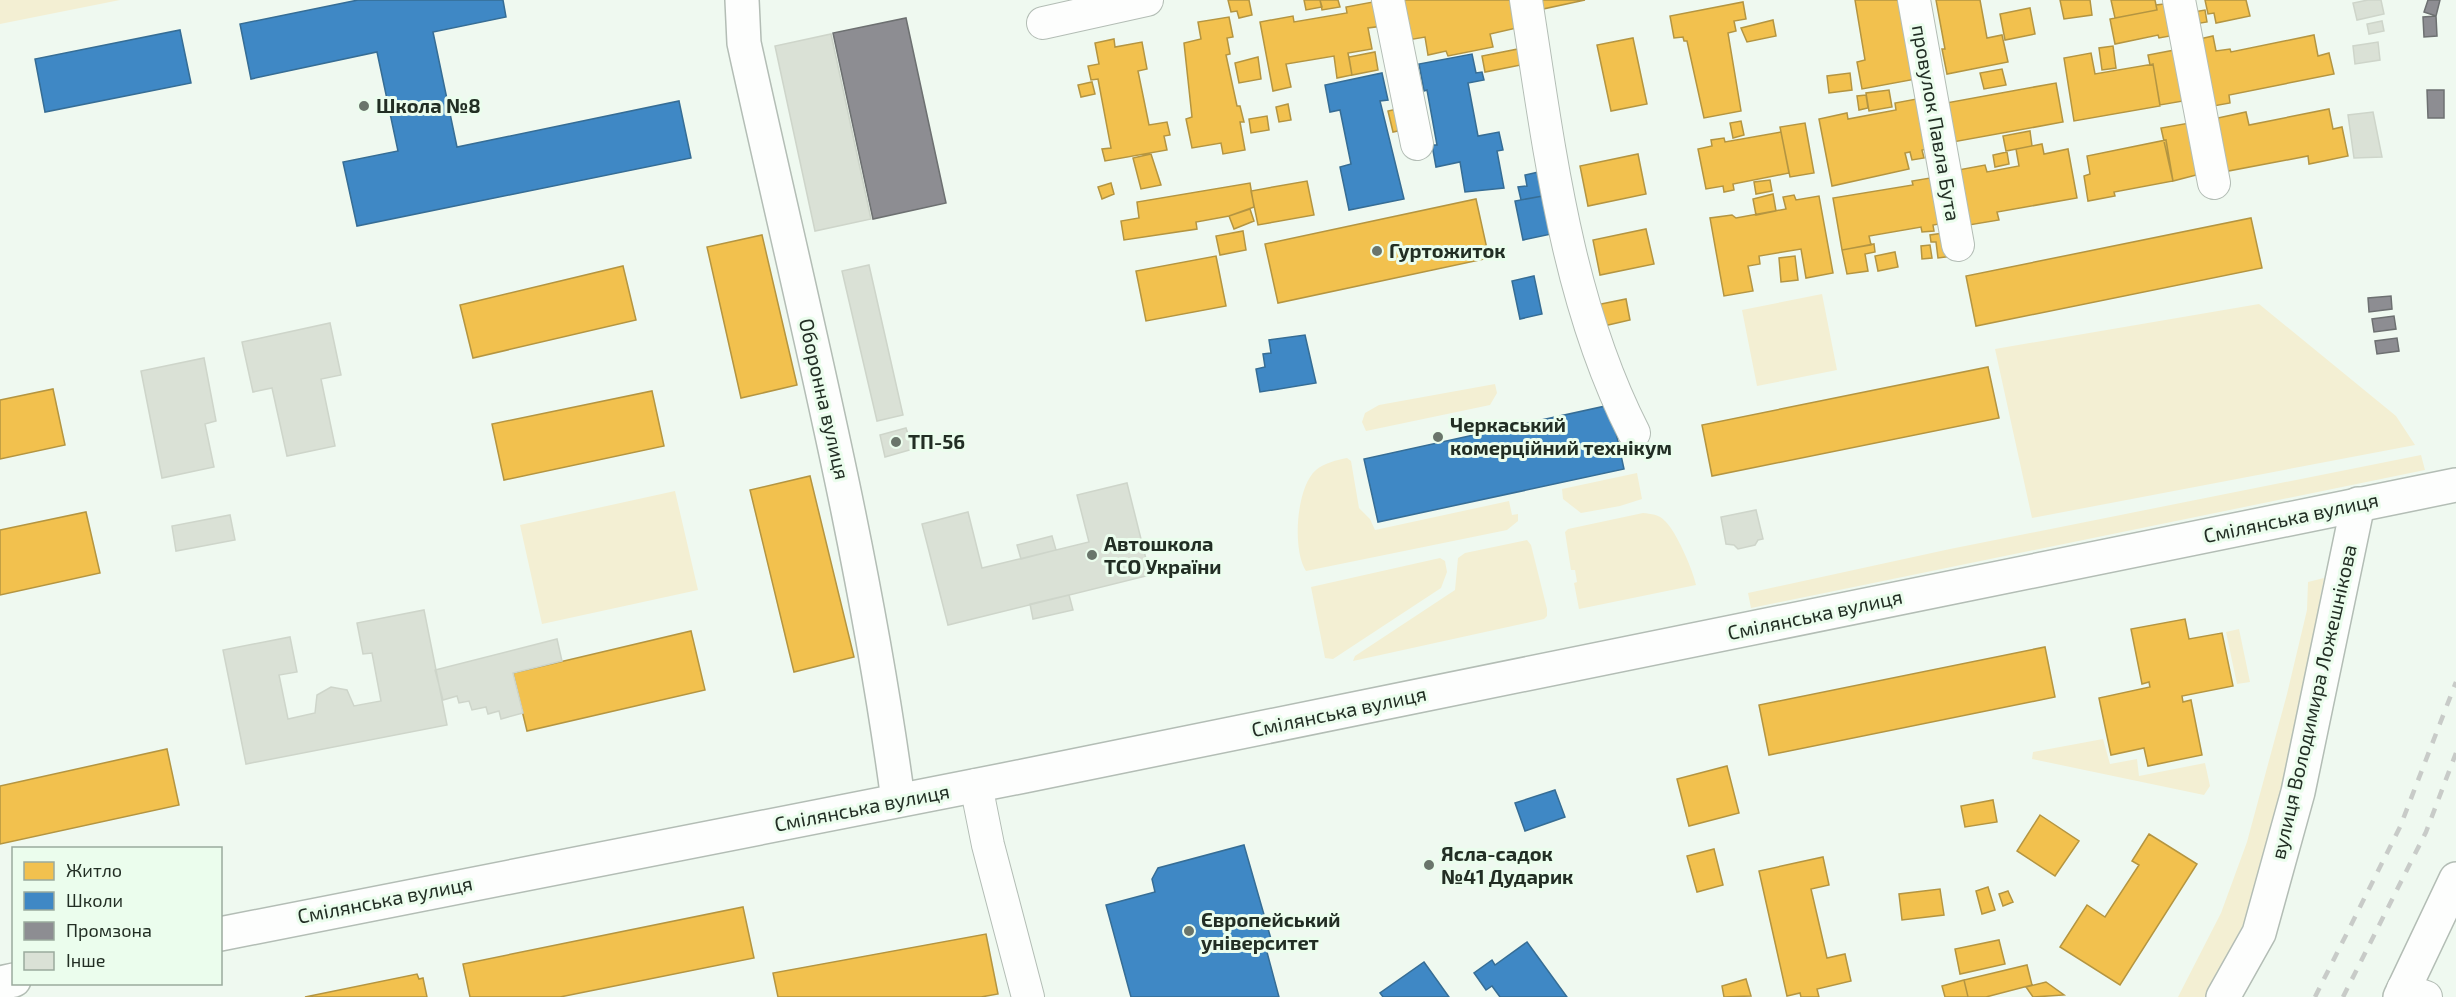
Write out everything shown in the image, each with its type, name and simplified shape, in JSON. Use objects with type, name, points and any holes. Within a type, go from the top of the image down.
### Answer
[{"type":"main road","name":"Оборонна вулиця","points":[[742,0],[744,42],[843,480],[878,671],[898,800]]},
{"type":"main road","name":"Смілянська вулиця","points":[[222,934],[976,785],[2456,484]]},
{"type":"main road","name":"вулиця Володимира Ложешнікова","points":[[2223,997],[2259,933],[2298,792],[2358,504]]},
{"type":"main road","points":[[2410,994],[2456,879]]},
{"type":"street","points":[[1043,23],[1147,0]]},
{"type":"street","points":[[1388,0],[1417,144]]},
{"type":"street","points":[[1526,0],[1549,142],[1575,274],[1616,398],[1634,433]]},
{"type":"street","name":"провулок Павла Бута","points":[[1914,0],[1958,245]]},
{"type":"street","points":[[2179,0],[2214,183]]},
{"type":"street","points":[[976,785],[1028,997]]},
{"type":"shaded area","points":[[0,0],[120,0],[0,24]]},
{"type":"shaded area","points":[[1822,294],[1837,370],[1757,386],[1742,310]]},
{"type":"shaded area","points":[[2259,304],[2396,416],[2415,445],[2032,518],[1995,349]]},
{"type":"shaded area","points":[[1495,384],[1497,393],[1490,405],[1366,431],[1362,422],[1365,413],[1379,405]]},
{"type":"shaded area","points":[[2421,455],[2425,470],[1751,608],[1748,593],[1950,549]]},
{"type":"shaded area","points":[[1347,458],[1351,461],[1359,508],[1370,519],[1375,530],[1509,501],[1512,515],[1518,514],[1518,521],[1507,530],[1306,571],[1299,549],[1298,534],[1300,504],[1304,490],[1309,478],[1316,470],[1331,462]]},
{"type":"shaded area","points":[[1637,473],[1642,499],[1620,506],[1581,513],[1563,499],[1562,489]]},
{"type":"shaded area","points":[[675,491],[698,590],[542,624],[520,525]]},
{"type":"shaded area","points":[[1643,513],[1660,517],[1669,526],[1684,551],[1696,585],[1579,609],[1574,583],[1577,582],[1575,570],[1571,570],[1565,532],[1568,529]]},
{"type":"shaded area","points":[[1527,540],[1531,545],[1547,609],[1547,616],[1544,619],[1353,661],[1355,656],[1455,590],[1458,558],[1465,553]]},
{"type":"shaded area","points":[[1440,558],[1445,561],[1447,572],[1441,588],[1333,659],[1325,658],[1311,587]]},
{"type":"shaded area","points":[[2324,578],[2284,788],[2250,911],[2206,997],[2178,997],[2221,913],[2247,842],[2307,610],[2308,582]]},
{"type":"shaded area","points":[[2239,629],[2250,682],[2237,684],[2226,632]]},
{"type":"shaded area","points":[[2103,739],[2110,764],[2137,759],[2139,776],[2205,763],[2210,786],[2204,795],[2032,759],[2033,752]]},
{"type":"building: Житло","points":[[1228,0],[1249,0],[1252,15],[1239,18],[1237,11],[1231,12]]},
{"type":"building: Житло","points":[[1304,0],[1320,0],[1322,7],[1306,10]]},
{"type":"building: Житло","points":[[1320,0],[1338,0],[1340,7],[1322,10]]},
{"type":"building: Житло","points":[[1393,0],[1516,0],[1521,27],[1490,34],[1493,47],[1448,56],[1446,51],[1428,55],[1425,37],[1402,41]]},
{"type":"building: Житло","points":[[1541,0],[1585,0],[1543,9]]},
{"type":"building: Житло","points":[[1855,0],[1899,0],[1908,54],[1912,54],[1916,79],[1862,89],[1857,62],[1865,60]]},
{"type":"building: Житло","points":[[1936,0],[1980,0],[1987,38],[2002,35],[2008,62],[1947,74]]},
{"type":"building: Житло","points":[[2060,0],[2090,0],[2092,15],[2064,19]]},
{"type":"building: Житло","points":[[2111,0],[2155,0],[2157,10],[2115,18]]},
{"type":"building: Житло","points":[[2205,0],[2246,0],[2250,16],[2216,23],[2214,13],[2208,14]]},
{"type":"building: Житло","points":[[1378,1],[1383,26],[1368,28],[1372,49],[1348,53],[1352,75],[1337,78],[1334,56],[1286,64],[1291,87],[1273,91],[1260,22],[1293,16],[1294,22],[1347,13],[1346,7]]},
{"type":"building: Житло","points":[[1743,2],[1746,19],[1734,21],[1736,31],[1728,33],[1741,111],[1704,118],[1687,41],[1684,41],[1683,37],[1674,38],[1670,16]]},
{"type":"building: Житло","points":[[2164,4],[2170,36],[2159,38],[2158,35],[2115,44],[2110,19],[2157,10],[2156,5]]},
{"type":"building: Житло","points":[[2030,8],[2035,34],[2005,40],[2000,14]]},
{"type":"building: Житло","points":[[2205,10],[2207,22],[2195,24],[2193,12]]},
{"type":"building: Житло","points":[[1229,17],[1233,37],[1227,38],[1230,54],[1226,55],[1237,106],[1240,106],[1244,122],[1240,122],[1245,150],[1223,154],[1221,143],[1192,148],[1186,119],[1192,117],[1184,43],[1201,39],[1198,22]]},
{"type":"building: Житло","points":[[1773,20],[1776,36],[1747,42],[1741,28]]},
{"type":"building: Житло","points":[[2314,35],[2318,56],[2329,53],[2334,74],[2229,95],[2230,103],[2208,107],[2195,40],[2213,36],[2216,51],[2230,49],[2231,52]]},
{"type":"building: Житло","points":[[1633,38],[1647,104],[1611,111],[1597,45]]},
{"type":"building: Житло","points":[[1114,39],[1115,47],[1142,42],[1147,69],[1138,71],[1149,125],[1167,122],[1170,135],[1164,136],[1167,150],[1105,161],[1102,149],[1111,148],[1098,79],[1091,80],[1088,66],[1099,64],[1095,43]]},
{"type":"building: Житло","points":[[2113,46],[2116,68],[2102,70],[2099,48]]},
{"type":"building: Житло","points":[[1518,49],[1521,65],[1485,72],[1482,56]]},
{"type":"building: Житло","points":[[2180,49],[2189,100],[2160,105],[2153,64],[2150,65],[2148,55]]},
{"type":"building: Житло","points":[[1375,52],[1378,70],[1352,75],[1349,57]]},
{"type":"building: Житло","points":[[2091,53],[2095,74],[2153,64],[2160,106],[2074,121],[2064,58]]},
{"type":"building: Житло","points":[[1258,57],[1261,79],[1239,83],[1235,63]]},
{"type":"building: Житло","points":[[2002,69],[2006,85],[1984,89],[1980,73]]},
{"type":"building: Житло","points":[[1850,73],[1852,90],[1829,93],[1827,76]]},
{"type":"building: Житло","points":[[1092,82],[1095,94],[1081,97],[1078,85]]},
{"type":"building: Житло","points":[[2056,83],[2063,122],[1953,142],[1946,103]]},
{"type":"building: Житло","points":[[1889,90],[1892,107],[1869,111],[1866,93]]},
{"type":"building: Житло","points":[[1866,95],[1868,108],[1859,110],[1857,96]]},
{"type":"building: Житло","points":[[1927,97],[1937,147],[1922,150],[1924,158],[1912,160],[1910,152],[1905,153],[1909,169],[1832,186],[1819,119],[1847,113],[1848,119],[1896,110],[1895,103]]},
{"type":"building: Житло","points":[[1288,104],[1291,120],[1279,122],[1276,107]]},
{"type":"building: Житло","points":[[1402,108],[1407,129],[1393,132],[1388,111]]},
{"type":"building: Житло","points":[[2329,109],[2333,129],[2342,127],[2348,156],[2309,164],[2308,156],[2223,172],[2213,119],[2246,112],[2249,125]]},
{"type":"building: Житло","points":[[1267,116],[1269,130],[1251,133],[1249,119]]},
{"type":"building: Житло","points":[[1741,121],[1744,135],[1733,138],[1730,123]]},
{"type":"building: Житло","points":[[2195,122],[2204,173],[2173,181],[2161,128]]},
{"type":"building: Житло","points":[[1805,123],[1814,173],[1790,177],[1780,127]]},
{"type":"building: Житло","points":[[2030,131],[2032,146],[2006,151],[2003,136]]},
{"type":"building: Житло","points":[[1781,132],[1789,173],[1733,184],[1734,190],[1724,192],[1723,186],[1706,189],[1698,149],[1712,146],[1711,140],[1724,138],[1725,142]]},
{"type":"building: Житло","points":[[2166,140],[2173,181],[2114,192],[2115,196],[2088,201],[2084,176],[2090,174],[2087,156]]},
{"type":"building: Житло","points":[[2042,144],[2044,154],[2068,149],[2077,198],[1997,212],[1999,220],[1969,225],[1958,170],[1985,165],[1987,172],[2019,166],[2016,149]]},
{"type":"building: Житло","points":[[2007,152],[2009,164],[1995,167],[1993,155]]},
{"type":"building: Житло","points":[[1151,154],[1161,185],[1141,189],[1133,158]]},
{"type":"building: Житло","points":[[1638,154],[1646,194],[1588,206],[1580,166]]},
{"type":"building: Житло","points":[[1942,176],[1950,222],[1933,225],[1934,231],[1922,232],[1921,227],[1869,236],[1871,245],[1842,250],[1833,198],[1913,185],[1912,181]]},
{"type":"building: Житло","points":[[1770,180],[1772,191],[1756,194],[1754,182]]},
{"type":"building: Житло","points":[[1307,181],[1314,215],[1258,225],[1251,191]]},
{"type":"building: Житло","points":[[1111,183],[1114,194],[1102,199],[1098,187]]},
{"type":"building: Житло","points":[[1250,183],[1254,207],[1229,216],[1196,222],[1197,229],[1124,240],[1121,221],[1139,218],[1137,202]]},
{"type":"building: Житло","points":[[1773,194],[1776,211],[1756,215],[1753,199]]},
{"type":"building: Житло","points":[[1794,195],[1796,200],[1819,196],[1833,273],[1806,278],[1801,249],[1759,256],[1760,264],[1748,266],[1753,291],[1724,296],[1710,218],[1732,215],[1736,218],[1786,209],[1783,197]]},
{"type":"building: Житло","name":"Гуртожиток","points":[[1476,199],[1489,258],[1278,303],[1265,244]]},
{"type":"building: Житло","points":[[1250,209],[1254,221],[1234,229],[1229,216]]},
{"type":"building: Житло","points":[[2251,218],[2262,268],[1976,326],[1966,276]]},
{"type":"building: Житло","points":[[1646,229],[1654,264],[1600,275],[1593,240]]},
{"type":"building: Житло","points":[[1243,231],[1246,250],[1220,255],[1216,236]]},
{"type":"building: Житло","points":[[1950,232],[1953,256],[1938,258],[1936,242],[1931,242],[1930,235]]},
{"type":"building: Житло","points":[[762,235],[797,385],[741,398],[707,247]]},
{"type":"building: Житло","points":[[1874,244],[1875,252],[1865,254],[1868,271],[1847,274],[1842,250]]},
{"type":"building: Житло","points":[[1930,245],[1932,258],[1922,259],[1921,246]]},
{"type":"building: Житло","points":[[1895,252],[1898,267],[1878,271],[1875,256]]},
{"type":"building: Житло","points":[[1216,256],[1226,306],[1146,321],[1136,271]]},
{"type":"building: Житло","points":[[1795,256],[1798,280],[1781,282],[1779,258]]},
{"type":"building: Житло","points":[[623,266],[636,320],[473,358],[460,305]]},
{"type":"building: Житло","points":[[1626,299],[1630,320],[1595,328],[1591,306]]},
{"type":"building: Житло","points":[[1988,367],[1999,418],[1712,476],[1702,425]]},
{"type":"building: Житло","points":[[53,389],[65,445],[0,459],[0,400]]},
{"type":"building: Житло","points":[[652,391],[664,446],[504,480],[492,424]]},
{"type":"building: Житло","points":[[810,476],[854,657],[794,672],[750,490]]},
{"type":"building: Житло","points":[[86,512],[100,573],[0,595],[0,530]]},
{"type":"building: Житло","points":[[2185,619],[2189,639],[2222,633],[2233,686],[2182,696],[2183,702],[2191,700],[2202,755],[2148,766],[2144,748],[2111,755],[2099,698],[2150,687],[2149,682],[2142,684],[2131,629]]},
{"type":"building: Житло","points":[[691,631],[705,690],[527,731],[513,673]]},
{"type":"building: Житло","points":[[2045,647],[2055,697],[1769,755],[1759,705]]},
{"type":"building: Житло","points":[[167,749],[179,805],[0,844],[0,786]]},
{"type":"building: Житло","points":[[1727,766],[1739,813],[1689,826],[1677,779]]},
{"type":"building: Житло","points":[[1993,800],[1997,822],[1965,827],[1961,806]]},
{"type":"building: Житло","points":[[2040,815],[2079,841],[2055,876],[2017,851]]},
{"type":"building: Житло","points":[[2149,834],[2197,864],[2120,985],[2060,947],[2087,905],[2105,917],[2139,865],[2132,861]]},
{"type":"building: Житло","points":[[1714,849],[1723,885],[1697,892],[1687,856]]},
{"type":"building: Житло","points":[[1823,857],[1829,885],[1811,889],[1827,958],[1845,954],[1851,981],[1817,989],[1819,997],[1801,997],[1800,993],[1787,996],[1759,871]]},
{"type":"building: Житло","points":[[1988,887],[1995,910],[1982,914],[1976,891]]},
{"type":"building: Житло","points":[[1940,889],[1944,915],[1902,920],[1899,894]]},
{"type":"building: Житло","points":[[2008,891],[2013,902],[2003,906],[1999,894]]},
{"type":"building: Житло","points":[[743,907],[754,958],[560,997],[470,997],[463,964]]},
{"type":"building: Житло","points":[[986,934],[998,994],[981,997],[778,997],[773,973]]},
{"type":"building: Житло","points":[[1999,940],[2005,964],[1960,974],[1955,949]]},
{"type":"building: Житло","points":[[2027,965],[2032,985],[1986,997],[1968,997],[1964,980]]},
{"type":"building: Житло","points":[[417,974],[419,979],[423,978],[427,997],[305,997]]},
{"type":"building: Житло","points":[[1746,979],[1751,996],[1724,997],[1722,986]]},
{"type":"building: Житло","points":[[1964,980],[1968,997],[1945,997],[1942,986]]},
{"type":"building: Житло","points":[[2046,982],[2064,995],[2033,997],[2026,987]]},
{"type":"building: Школи","points":[[358,0],[503,0],[506,17],[433,32],[457,147],[679,101],[691,158],[357,226],[343,162],[398,151],[377,52],[251,79],[240,24]]},
{"type":"building: Школи","points":[[180,30],[191,83],[45,112],[35,59]]},
{"type":"building: Школи","points":[[1472,54],[1476,73],[1482,72],[1484,80],[1468,83],[1478,136],[1499,132],[1503,150],[1497,151],[1504,188],[1465,192],[1460,162],[1436,167],[1432,145],[1437,145],[1427,90],[1424,91],[1419,64]]},
{"type":"building: Школи","points":[[1382,73],[1388,100],[1380,101],[1404,199],[1349,210],[1340,167],[1351,164],[1340,110],[1330,112],[1325,85]]},
{"type":"building: Школи","points":[[1543,171],[1548,195],[1521,200],[1518,187],[1527,186],[1525,175]]},
{"type":"building: Школи","points":[[1548,195],[1556,233],[1523,240],[1515,201]]},
{"type":"building: Школи","points":[[1534,276],[1542,314],[1520,319],[1512,281]]},
{"type":"building: Школи","points":[[1305,335],[1316,383],[1260,392],[1256,369],[1265,367],[1263,354],[1271,353],[1269,340]]},
{"type":"building: Школи","points":[[1610,405],[1624,469],[1378,522],[1364,459]]},
{"type":"building: Школи","points":[[1555,790],[1565,817],[1525,831],[1515,803]]},
{"type":"building: Школи","points":[[1244,845],[1271,939],[1264,941],[1279,997],[1131,997],[1106,905],[1155,892],[1152,879],[1158,868]]},
{"type":"building: Школи","points":[[1527,942],[1567,997],[1500,997],[1492,986],[1486,990],[1474,973],[1492,960],[1495,965]]},
{"type":"building: Школи","points":[[1424,962],[1449,997],[1383,997],[1380,993]]},
{"type":"building: Промзона","points":[[2428,0],[2440,0],[2436,16],[2424,12]]},
{"type":"building: Промзона","points":[[2436,16],[2437,36],[2424,37],[2423,17]]},
{"type":"building: Промзона","points":[[906,18],[946,203],[873,219],[833,33]]},
{"type":"building: Промзона","points":[[2427,90],[2444,90],[2444,118],[2428,118]]},
{"type":"building: Промзона","points":[[2391,296],[2392,309],[2369,312],[2368,298]]},
{"type":"building: Промзона","points":[[2394,316],[2396,329],[2374,332],[2372,319]]},
{"type":"building: Промзона","points":[[2397,338],[2399,351],[2377,354],[2375,341]]},
{"type":"building: Інше","points":[[2381,0],[2384,14],[2357,20],[2353,3]]},
{"type":"building: Інше","points":[[2382,21],[2384,31],[2369,34],[2367,24]]},
{"type":"building: Інше","points":[[831,34],[871,219],[815,231],[775,46]]},
{"type":"building: Інше","points":[[2378,42],[2380,60],[2355,64],[2353,46]]},
{"type":"building: Інше","points":[[2373,112],[2382,157],[2354,158],[2348,115]]},
{"type":"building: Інше","points":[[869,265],[903,415],[877,421],[842,271]]},
{"type":"building: Інше","points":[[330,323],[341,375],[321,379],[335,446],[287,456],[272,388],[253,392],[242,342]]},
{"type":"building: Інше","points":[[204,358],[216,421],[205,424],[214,467],[162,478],[141,371]]},
{"type":"building: Інше","name":"ТП-56","points":[[906,428],[913,449],[885,457],[880,435]]},
{"type":"building: Інше","name":"Автошкола ТСО України","points":[[1127,483],[1150,575],[948,625],[922,524],[968,512],[982,568],[1089,542],[1077,495]]},
{"type":"building: Інше","points":[[1756,510],[1763,539],[1758,540],[1755,545],[1738,549],[1734,545],[1726,544],[1721,517]]},
{"type":"building: Інше","points":[[230,515],[235,540],[176,551],[172,526]]},
{"type":"building: Інше","points":[[1052,536],[1056,550],[1021,559],[1017,545]]},
{"type":"building: Інше","points":[[1069,595],[1073,610],[1033,619],[1030,604]]},
{"type":"building: Інше","points":[[424,610],[447,725],[246,764],[223,650],[290,637],[297,672],[279,675],[288,719],[315,713],[317,695],[331,687],[347,690],[354,706],[381,701],[372,653],[363,654],[357,623]]},
{"type":"building: Інше","points":[[557,639],[562,661],[513,673],[523,713],[501,719],[499,711],[488,714],[486,707],[472,710],[469,701],[459,703],[457,696],[443,700],[435,670]]},
{"type":"railway","points":[[2315,997],[2400,827],[2456,682]]},
{"type":"railway","points":[[2343,997],[2426,832],[2456,753]]},
{"type":"place","name":"Школа №8","points":[[364,106]]},
{"type":"place","name":"Гуртожиток","points":[[1377,251]]},
{"type":"place","name":"Черкаський комерційний технікум","points":[[1438,437]]},
{"type":"place","name":"ТП-56","points":[[896,442]]},
{"type":"place","name":"Автошкола ТСО України","points":[[1092,555]]},
{"type":"place","name":"Ясла-садок №41 Дударик","points":[[1429,865]]},
{"type":"place","name":"Європейський університет","points":[[1189,931]]}]
